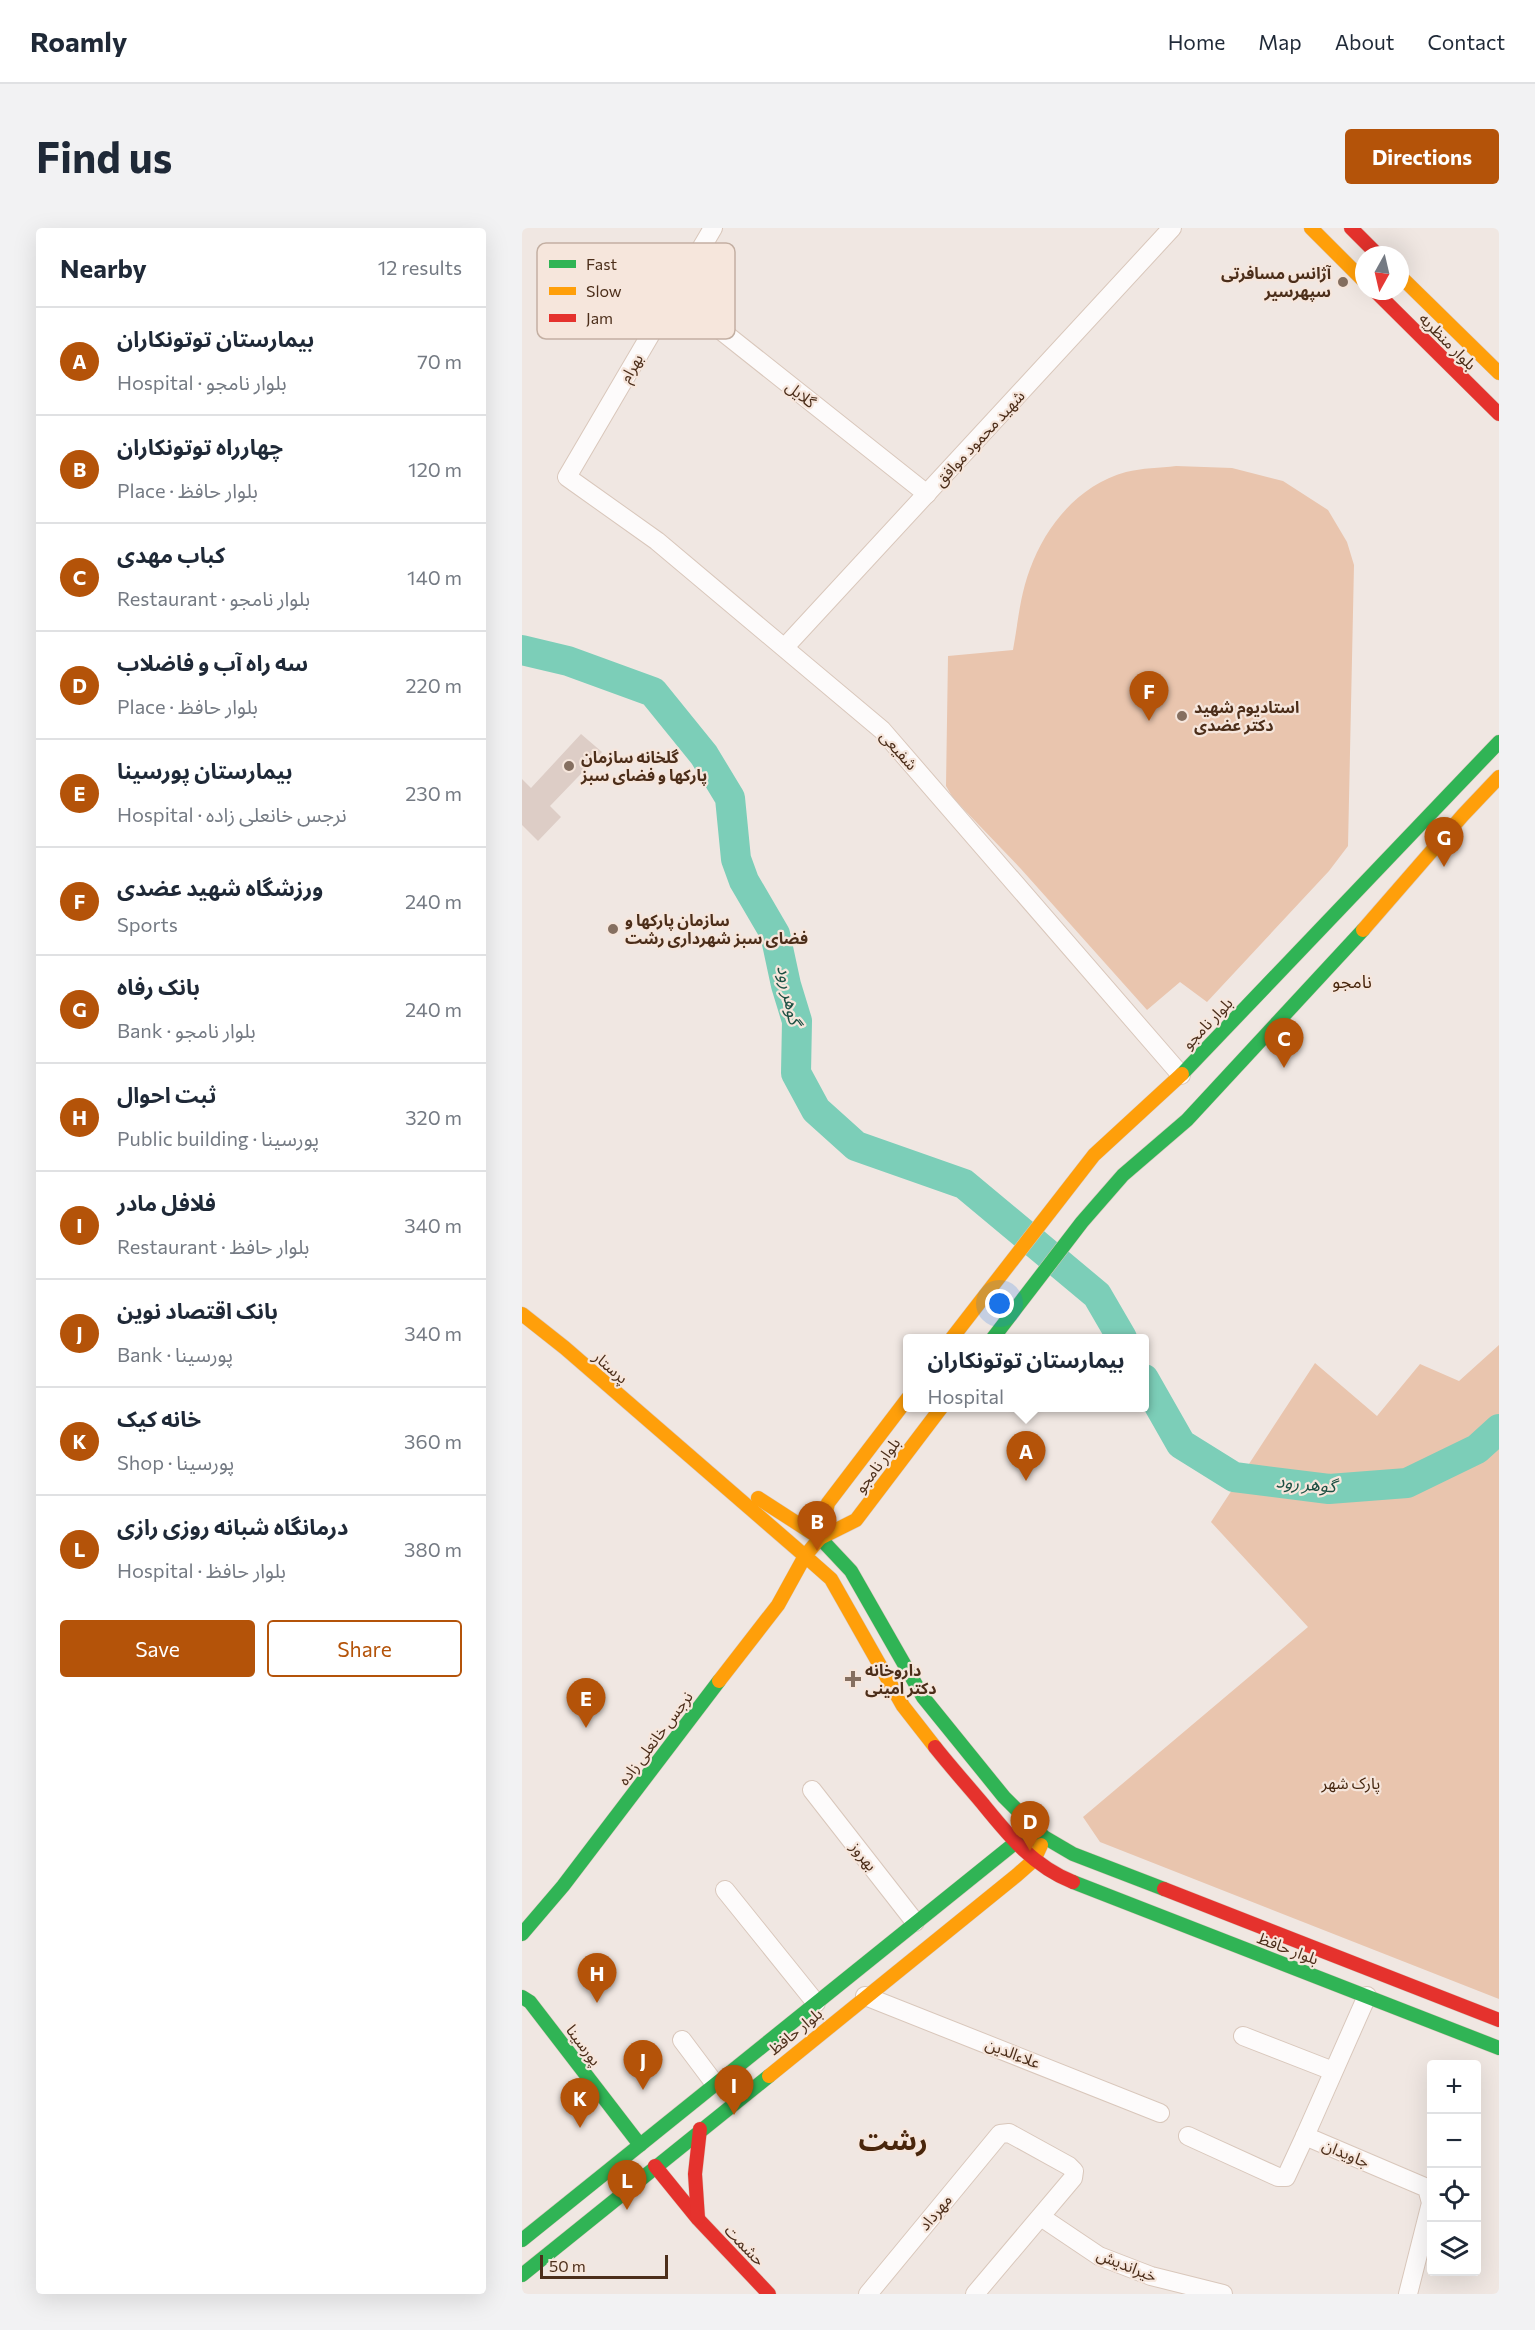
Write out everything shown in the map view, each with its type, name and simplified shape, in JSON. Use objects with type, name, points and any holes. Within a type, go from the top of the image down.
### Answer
[{"type":"main road","points":[[1311,228],[1355,272]]},
{"type":"main road","points":[[1351,228],[1369,246]]},
{"type":"main road","name":"بلوار منظریه","points":[[1409,285],[1499,373]]},
{"type":"main road","name":"بلوار منظریه","points":[[1384,300],[1499,414]]},
{"type":"main road","name":"بلوار نامجو","points":[[995,1334],[1030,1263],[1056,1202],[1094,1155],[1181,1075],[1499,742]]},
{"type":"main road","name":"بلوار نامجو","points":[[956,1334],[1030,1263],[1082,1222],[1123,1175],[1187,1120],[1376,916],[1499,777]]},
{"type":"main road","points":[[1485,791],[1499,796]]},
{"type":"main road","name":"پرستار","points":[[522,1314],[565,1348],[805,1556]]},
{"type":"main road","name":"بلوار نامجو","points":[[820,1539],[828,1503],[903,1405]]},
{"type":"main road","name":"بلوار نامجو","points":[[820,1539],[856,1520],[937,1412]]},
{"type":"main road","name":"پرستار","points":[[677,1446],[820,1539]]},
{"type":"main road","name":"نرجس خانعلی زاده","points":[[522,1934],[563,1886],[778,1605],[805,1556],[820,1539]]},
{"type":"main road","name":"بلوار حافظ","points":[[820,1539],[851,1571],[923,1696],[1004,1797],[1044,1837],[1073,1854],[1499,2020]]},
{"type":"main road","name":"بلوار حافظ","points":[[805,1556],[831,1579],[903,1706],[1015,1843],[1034,1860],[1061,1877],[1499,2048]]},
{"type":"main road","name":"بلوار حافظ","points":[[522,2240],[1015,1843],[1044,1837]]},
{"type":"main road","name":"بلوار حافظ","points":[[522,2275],[1034,1860],[1044,1837]]},
{"type":"main road","name":"پورسینا","points":[[522,1997],[530,2002],[655,2166]]},
{"type":"main road","points":[[698,2219],[693,2171],[700,2129]]},
{"type":"main road","name":"حشمت","points":[[655,2166],[698,2219],[769,2294]]},
{"type":"street","name":"بهرام","points":[[704,243],[713,228]]},
{"type":"street","name":"شهید محمود موافق","points":[[785,647],[1172,228]]},
{"type":"street","name":"بهرام","points":[[567,477],[648,339]]},
{"type":"street","name":"گلایل","points":[[732,339],[927,494]]},
{"type":"street","name":"شفیعی","points":[[567,477],[657,541],[882,730],[1181,1075]]},
{"type":"street","name":"بهروز","points":[[812,1790],[915,1923]]},
{"type":"street","points":[[725,1890],[816,2003]]},
{"type":"street","name":"علاءالدین","points":[[865,1996],[1160,2112]]},
{"type":"street","name":"جاویدان","points":[[1366,1996],[1305,2136],[1427,2188],[1431,2204],[1408,2294]]},
{"type":"street","points":[[1243,2036],[1333,2071]]},
{"type":"street","points":[[682,2040],[715,2084]]},
{"type":"street","name":"مهرداد","points":[[868,2294],[1004,2132],[1049,2155],[1074,2171],[1073,2178],[1041,2217]]},
{"type":"street","points":[[1188,2136],[1278,2177],[1286,2177],[1305,2136]]},
{"type":"street","points":[[975,2294],[1041,2217]]},
{"type":"street","name":"خیراندیش","points":[[1041,2217],[1099,2256],[1151,2276],[1222,2294]]},
{"type":"green space","points":[[1176,466],[1232,468],[1283,481],[1328,510],[1347,542],[1354,565],[1348,846],[1329,871],[1207,1002],[1180,982],[1147,1010],[1021,869],[953,798],[946,786],[948,656],[1013,650],[1030,569],[1055,522],[1079,497],[1093,486],[1126,472]]},
{"type":"green space","name":"پارک شهر","points":[[1499,1345],[1499,1999],[1100,1842],[1083,1817],[1308,1627],[1211,1522],[1315,1363],[1377,1416],[1420,1364],[1459,1381]]},
{"type":"building","points":[[581,734],[602,752],[550,806],[561,817],[538,841],[522,825],[522,779],[531,788]]},
{"type":"waterway","name":"گوهر رود","points":[[522,650],[568,661],[653,692],[704,755],[730,798],[736,859],[744,881],[775,934],[786,985],[797,1021],[796,1073],[816,1110],[856,1146],[964,1184],[1097,1295],[1120,1334]]},
{"type":"waterway","name":"گوهر رود","points":[[1149,1388],[1181,1444],[1234,1477],[1329,1489],[1407,1483],[1477,1449],[1499,1429]]},
{"type":"traffic: fast","points":[[1182,1074],[1499,742]]},
{"type":"traffic: fast","points":[[996,1334],[1082,1222],[1123,1175],[1187,1120],[1363,930]]},
{"type":"traffic: fast","points":[[820,1538],[851,1571],[923,1697],[1004,1797],[1044,1837],[1073,1854],[1164,1889]]},
{"type":"traffic: fast","points":[[522,1934],[563,1886],[719,1681]]},
{"type":"traffic: fast","points":[[522,2240],[1015,1843],[1033,1839]]},
{"type":"traffic: fast","points":[[1073,1882],[1499,2048]]},
{"type":"traffic: fast","points":[[522,1997],[530,2002],[640,2145]]},
{"type":"traffic: fast","points":[[522,2275],[769,2076]]},
{"type":"traffic: slow","points":[[1311,228],[1355,272]]},
{"type":"traffic: slow","points":[[1409,285],[1499,373]]},
{"type":"traffic: slow","points":[[1363,930],[1499,777]]},
{"type":"traffic: slow","points":[[955,1334],[1094,1155],[1182,1074]]},
{"type":"traffic: slow","points":[[522,1314],[565,1348],[805,1556],[778,1605],[719,1681]]},
{"type":"traffic: slow","points":[[820,1538],[828,1503],[903,1405]]},
{"type":"traffic: slow","points":[[935,1747],[903,1706],[831,1579],[805,1556],[820,1538],[856,1520],[938,1412]]},
{"type":"traffic: slow","points":[[758,1498],[820,1538]]},
{"type":"traffic: slow","points":[[769,2076],[1017,1875],[1034,1860],[1041,1845]]},
{"type":"traffic: jam","points":[[1351,228],[1369,246]]},
{"type":"traffic: jam","points":[[1384,300],[1499,414]]},
{"type":"traffic: jam","points":[[935,1747],[1023,1849],[1046,1868],[1073,1882]]},
{"type":"traffic: jam","points":[[1164,1889],[1499,2020]]},
{"type":"traffic: jam","points":[[698,2218],[695,2174],[700,2129]]},
{"type":"traffic: jam","points":[[655,2166],[698,2219],[769,2294]]},
{"type":"place","name":"آژانس مسافرتی سپهرسیر","points":[[1343,282]]},
{"type":"place","name":"استادیوم شهید دکتر عضدی","points":[[1182,716]]},
{"type":"place","name":"ورزشگاه شهید عضدی","points":[[1149,721]]},
{"type":"place","name":"گلخانه سازمان پارکها و فضای سبز","points":[[569,766]]},
{"type":"place","name":"بانک رفاه","points":[[1444,867]]},
{"type":"place","name":"سازمان پارکها و فضای سبز شهرداری رشت","points":[[613,929]]},
{"type":"place","name":"کباب مهدی","points":[[1284,1068]]},
{"type":"place","name":"بیمارستان توتونکاران","points":[[1026,1481]]},
{"type":"place","name":"چهارراه توتونکاران","points":[[817,1551]]},
{"type":"place","name":"داروخانه دکتر امینی","points":[[853,1679]]},
{"type":"place","name":"بیمارستان پورسینا","points":[[586,1728]]},
{"type":"place","name":"سه راه آب و فاضلاب","points":[[1030,1851]]},
{"type":"place","name":"ثبت احوال","points":[[597,2003]]},
{"type":"place","name":"بانک اقتصاد نوین","points":[[643,2090]]},
{"type":"place","name":"فلافل مادر","points":[[734,2115]]},
{"type":"place","name":"خانه کیک","points":[[580,2128]]},
{"type":"place","name":"درمانگاه شبانه روزی رازی","points":[[627,2210]]},
{"type":"district","name":"نامجو","points":[[1352,982]]},
{"type":"district","name":"رشت","points":[[893,2140]]}]
